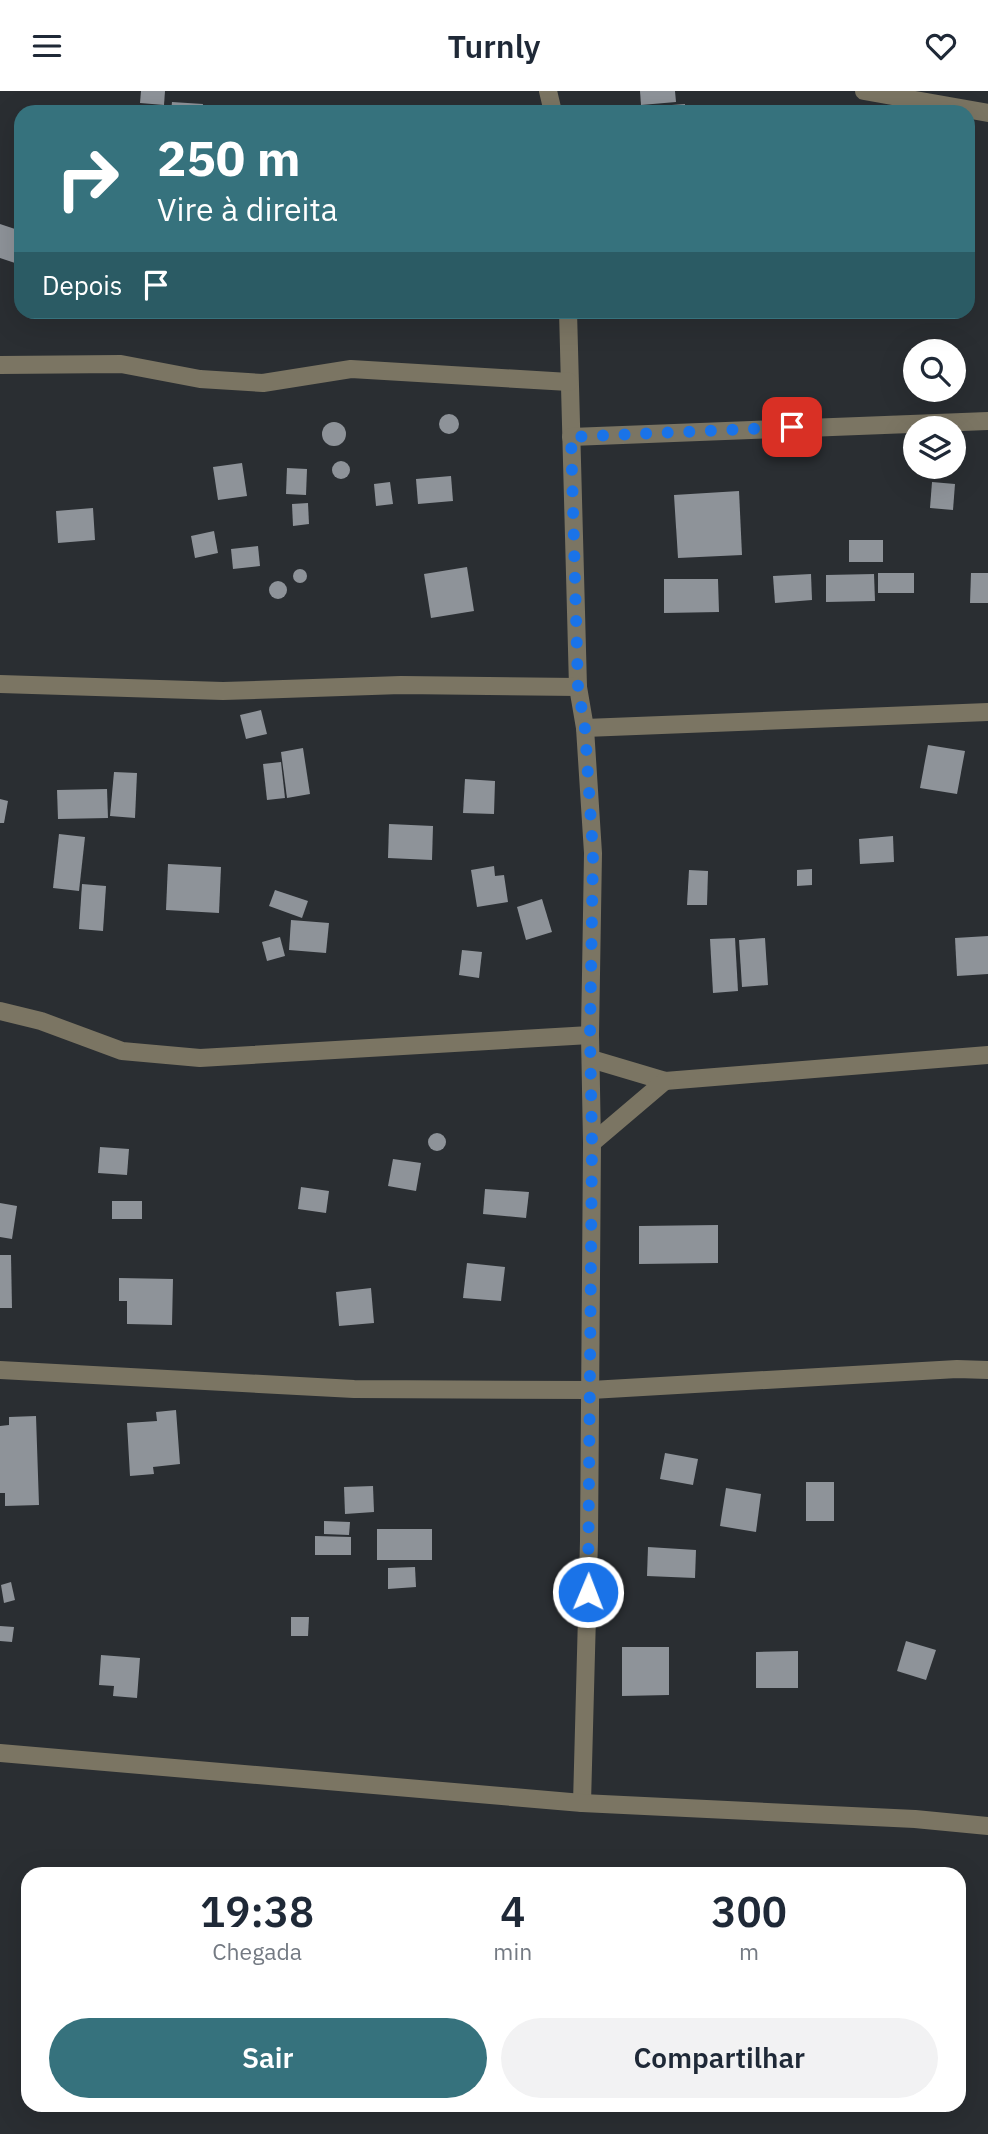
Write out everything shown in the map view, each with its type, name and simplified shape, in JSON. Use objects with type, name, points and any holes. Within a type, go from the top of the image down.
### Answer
[{"type":"street","points":[[864,91],[943,105]]},
{"type":"street","points":[[568,319],[578,687],[585,729],[593,853],[590,1390],[582,1803]]},
{"type":"street","points":[[0,365],[121,364],[200,379],[263,383],[351,369],[569,382]]},
{"type":"street","points":[[571,437],[988,421]]},
{"type":"street","points":[[0,684],[223,691],[401,685],[578,687]]},
{"type":"street","points":[[585,729],[988,712]]},
{"type":"street","points":[[0,1011],[41,1021],[122,1051],[200,1058],[590,1035]]},
{"type":"street","points":[[591,1059],[665,1081],[988,1055]]},
{"type":"street","points":[[592,1143],[665,1081]]},
{"type":"street","points":[[0,1370],[354,1389],[590,1390],[957,1369],[988,1370]]},
{"type":"street","points":[[0,1753],[582,1803],[915,1819],[988,1826]]},
{"type":"building","points":[[141,91],[165,91],[164,105],[140,103]]},
{"type":"building","points":[[640,91],[675,91],[676,102],[641,105]]},
{"type":"building","points":[[172,102],[203,104],[203,105],[172,105]]},
{"type":"building","points":[[0,224],[14,229],[14,263],[0,258]]},
{"type":"building","points":[[445,414],[453,414],[459,424],[453,434],[445,434],[439,428],[439,420]]},
{"type":"building","points":[[334,422],[343,425],[346,434],[343,443],[334,446],[325,443],[322,434],[325,425]]},
{"type":"building","points":[[341,461],[347,464],[350,470],[347,476],[341,479],[335,476],[332,470],[335,464]]},
{"type":"building","points":[[242,463],[247,496],[218,500],[213,467]]},
{"type":"building","points":[[287,468],[307,469],[306,495],[286,494]]},
{"type":"building","points":[[451,476],[453,501],[418,504],[416,479]]},
{"type":"building","points":[[390,482],[393,504],[376,506],[374,484]]},
{"type":"building","points":[[932,482],[955,484],[953,510],[930,508]]},
{"type":"building","points":[[739,491],[742,555],[678,558],[674,495]]},
{"type":"building","points":[[308,503],[309,524],[293,526],[292,504]]},
{"type":"building","points":[[93,508],[95,540],[58,543],[56,511]]},
{"type":"building","points":[[214,531],[218,553],[195,558],[191,536]]},
{"type":"building","points":[[849,540],[883,540],[883,562],[849,562]]},
{"type":"building","points":[[258,546],[260,566],[233,569],[231,549]]},
{"type":"building","points":[[467,567],[474,611],[431,618],[424,574]]},
{"type":"building","points":[[300,569],[305,571],[305,581],[300,583],[295,581],[293,576],[295,571]]},
{"type":"building","points":[[878,573],[914,573],[914,593],[878,593]]},
{"type":"building","points":[[971,573],[988,573],[988,603],[970,603]]},
{"type":"building","points":[[811,574],[812,600],[775,603],[773,576]]},
{"type":"building","points":[[874,574],[875,601],[826,602],[826,575]]},
{"type":"building","points":[[664,579],[718,579],[719,612],[664,613]]},
{"type":"building","points":[[274,581],[282,581],[287,590],[285,597],[274,599],[269,594],[269,586]]},
{"type":"building","points":[[261,710],[267,734],[246,739],[240,715]]},
{"type":"building","points":[[928,745],[965,751],[957,794],[920,788]]},
{"type":"building","points":[[303,748],[310,794],[287,798],[281,752]]},
{"type":"building","points":[[281,762],[285,798],[267,800],[263,764]]},
{"type":"building","points":[[114,772],[137,773],[135,818],[110,816]]},
{"type":"building","points":[[465,779],[495,781],[494,814],[463,813]]},
{"type":"building","points":[[107,789],[108,818],[58,819],[57,790]]},
{"type":"building","points":[[0,799],[8,801],[4,823],[0,823]]},
{"type":"building","points":[[389,824],[433,826],[432,860],[388,858]]},
{"type":"building","points":[[59,834],[85,837],[79,891],[53,888]]},
{"type":"building","points":[[893,836],[894,862],[860,864],[859,839]]},
{"type":"building","points":[[168,864],[221,867],[219,913],[166,910]]},
{"type":"building","points":[[494,866],[495,876],[504,875],[508,902],[477,907],[471,870]]},
{"type":"building","points":[[812,869],[812,885],[797,886],[797,870]]},
{"type":"building","points":[[689,870],[708,871],[707,905],[687,905]]},
{"type":"building","points":[[82,884],[106,886],[103,931],[79,929]]},
{"type":"building","points":[[275,890],[308,901],[302,918],[269,906]]},
{"type":"building","points":[[542,899],[552,932],[526,940],[517,907]]},
{"type":"building","points":[[291,920],[329,923],[326,953],[289,950]]},
{"type":"building","points":[[988,936],[988,974],[957,976],[955,938]]},
{"type":"building","points":[[280,937],[285,956],[267,961],[262,942]]},
{"type":"building","points":[[735,938],[738,991],[713,993],[710,939]]},
{"type":"building","points":[[765,938],[768,985],[742,987],[739,940]]},
{"type":"building","points":[[462,950],[482,952],[479,978],[459,975]]},
{"type":"building","points":[[437,1133],[443,1136],[446,1142],[443,1148],[437,1151],[431,1148],[428,1142],[431,1136]]},
{"type":"building","points":[[100,1147],[129,1149],[127,1175],[98,1173]]},
{"type":"building","points":[[393,1159],[421,1163],[416,1191],[388,1186]]},
{"type":"building","points":[[301,1187],[329,1191],[326,1213],[298,1209]]},
{"type":"building","points":[[485,1189],[529,1192],[526,1218],[483,1214]]},
{"type":"building","points":[[112,1201],[142,1201],[142,1219],[112,1219]]},
{"type":"building","points":[[0,1203],[17,1206],[12,1239],[0,1237]]},
{"type":"building","points":[[718,1225],[718,1263],[639,1264],[639,1226]]},
{"type":"building","points":[[0,1255],[11,1255],[12,1308],[0,1308]]},
{"type":"building","points":[[467,1263],[505,1267],[501,1301],[463,1298]]},
{"type":"building","points":[[119,1278],[173,1279],[172,1325],[127,1324],[127,1301],[119,1301]]},
{"type":"building","points":[[371,1288],[374,1323],[339,1326],[336,1292]]},
{"type":"building","points":[[176,1410],[180,1464],[153,1467],[154,1474],[130,1476],[127,1423],[157,1421],[156,1412]]},
{"type":"building","points":[[36,1416],[39,1505],[5,1506],[5,1493],[0,1493],[0,1426],[9,1425],[9,1417]]},
{"type":"building","points":[[665,1453],[698,1459],[693,1485],[660,1479]]},
{"type":"building","points":[[806,1482],[834,1482],[834,1521],[806,1521]]},
{"type":"building","points":[[373,1486],[374,1512],[345,1514],[344,1487]]},
{"type":"building","points":[[726,1488],[761,1494],[756,1532],[720,1526]]},
{"type":"building","points":[[324,1521],[350,1522],[349,1535],[324,1534]]},
{"type":"building","points":[[377,1529],[432,1529],[432,1560],[377,1560]]},
{"type":"building","points":[[315,1536],[351,1537],[351,1555],[315,1555]]},
{"type":"building","points":[[648,1547],[696,1550],[695,1578],[647,1576]]},
{"type":"building","points":[[415,1567],[416,1587],[388,1589],[388,1568]]},
{"type":"building","points":[[11,1582],[15,1600],[4,1603],[1,1585]]},
{"type":"building","points":[[291,1617],[309,1617],[308,1636],[291,1636]]},
{"type":"building","points":[[0,1626],[14,1627],[12,1642],[0,1641]]},
{"type":"building","points":[[906,1641],[936,1650],[926,1680],[897,1671]]},
{"type":"building","points":[[622,1647],[669,1647],[669,1695],[622,1696]]},
{"type":"building","points":[[798,1651],[798,1688],[756,1688],[756,1652]]},
{"type":"building","points":[[101,1655],[140,1658],[137,1698],[113,1696],[114,1686],[99,1685]]},
{"type":"route","points":[[588,1592],[593,853],[585,729],[578,687],[571,437],[792,427]]}]
